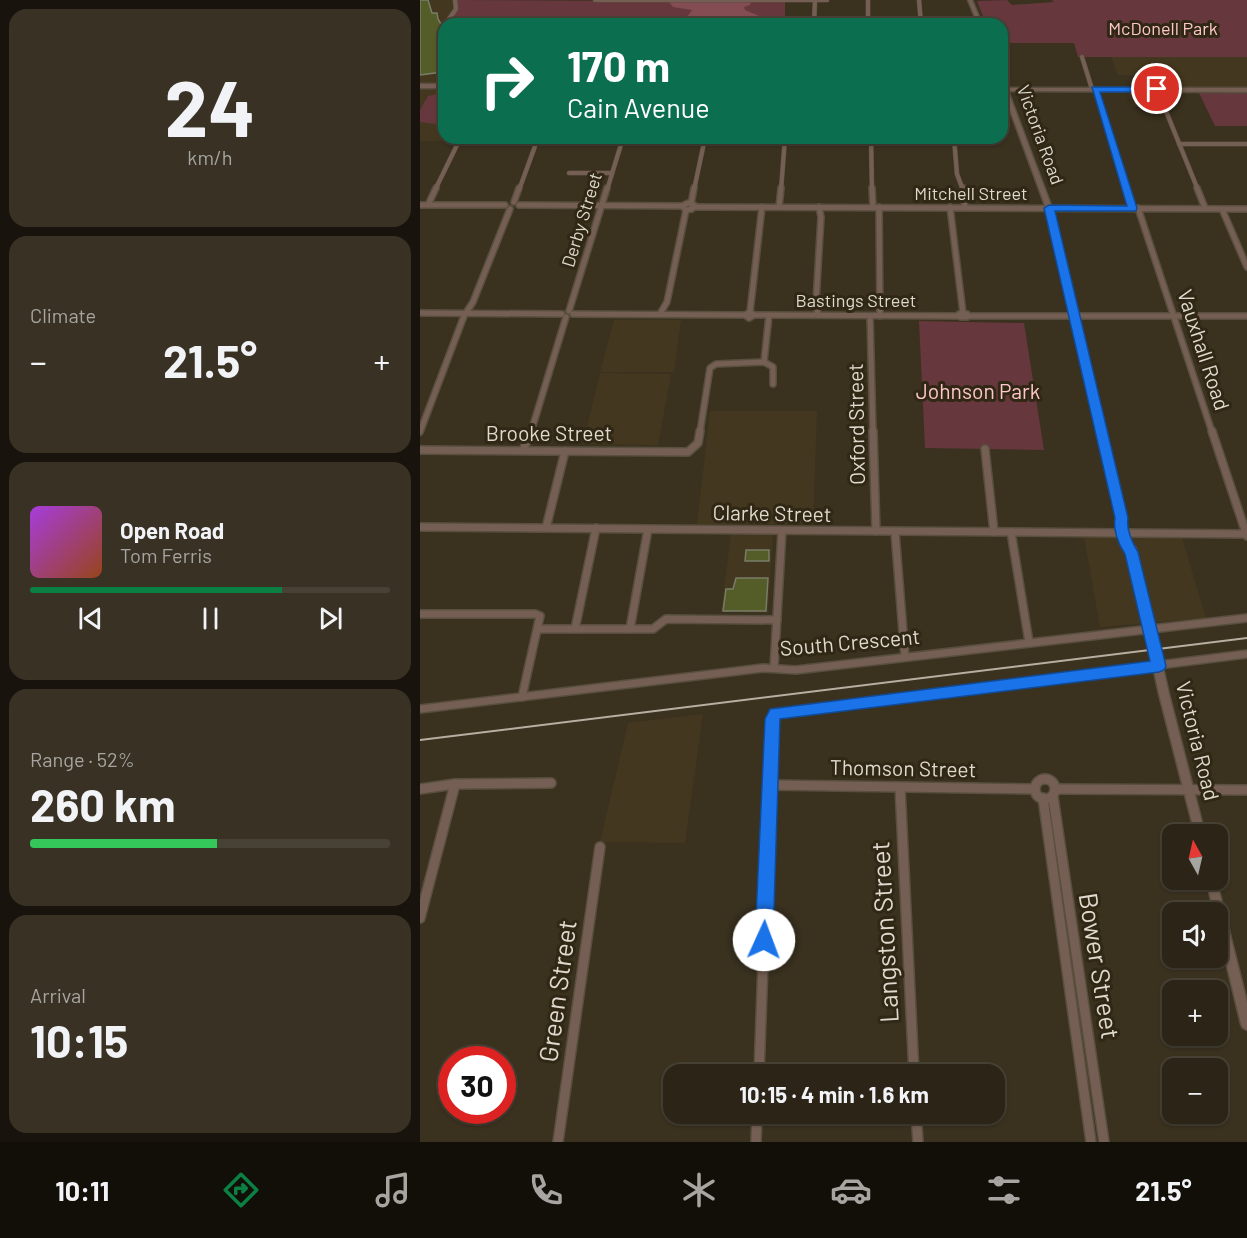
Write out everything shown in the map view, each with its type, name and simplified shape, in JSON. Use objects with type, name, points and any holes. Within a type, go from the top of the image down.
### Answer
[{"type":"street","points":[[450,18],[456,9],[455,0]]},
{"type":"street","points":[[595,0],[827,0]]},
{"type":"street","points":[[814,18],[815,0]]},
{"type":"street","points":[[868,0],[868,18]]},
{"type":"street","points":[[919,0],[920,18]]},
{"type":"street","points":[[970,0],[978,18]]},
{"type":"street","name":"Vauxhall Road","points":[[1082,57],[1174,316],[1247,535]]},
{"type":"street","points":[[420,86],[438,86]]},
{"type":"street","points":[[1008,89],[1247,90]]},
{"type":"street","points":[[1157,89],[1205,208]]},
{"type":"street","name":"Victoria Road","points":[[1008,100],[1049,208],[1126,533],[1127,546],[1131,552],[1198,824]]},
{"type":"street","points":[[457,144],[423,206],[508,207],[517,204],[684,208],[667,302],[669,314]]},
{"type":"street","points":[[517,204],[536,144]]},
{"type":"street","name":"Derby Street","points":[[571,312],[621,144]]},
{"type":"street","points":[[692,205],[704,144]]},
{"type":"street","points":[[779,207],[784,144]]},
{"type":"street","points":[[871,144],[880,316]]},
{"type":"street","points":[[954,144],[957,174],[963,185],[965,207]]},
{"type":"street","points":[[1179,144],[1247,144]]},
{"type":"street","points":[[568,172],[612,173]]},
{"type":"street","name":"Mitchell Street","points":[[684,208],[692,205],[1247,209]]},
{"type":"street","points":[[420,432],[473,302],[508,207]]},
{"type":"street","points":[[749,314],[762,207]]},
{"type":"street","points":[[815,315],[821,217],[819,207]]},
{"type":"street","points":[[950,207],[963,315]]},
{"type":"street","points":[[1222,208],[1247,267]]},
{"type":"street","points":[[660,314],[667,302]]},
{"type":"street","points":[[420,313],[564,316],[571,312]]},
{"type":"street","name":"Bastings Street","points":[[571,312],[870,316],[1247,316]]},
{"type":"street","points":[[769,315],[764,362],[773,367],[773,384]]},
{"type":"street","points":[[525,450],[564,316]]},
{"type":"street","name":"Oxford Street","points":[[870,316],[876,531]]},
{"type":"street","name":"Brooke Street","points":[[420,450],[688,452],[696,447],[710,368],[717,364],[764,362]]},
{"type":"street","points":[[985,449],[994,532]]},
{"type":"street","points":[[546,528],[566,451]]},
{"type":"street","name":"Clarke Street","points":[[420,527],[1247,535]]},
{"type":"street","points":[[575,629],[596,528]]},
{"type":"street","points":[[630,630],[648,529]]},
{"type":"street","points":[[774,668],[782,531]]},
{"type":"street","points":[[895,532],[905,657]]},
{"type":"street","points":[[1011,532],[1029,642]]},
{"type":"street","points":[[420,614],[535,614],[540,616],[522,697]]},
{"type":"street","name":"South Crescent","points":[[420,709],[774,668],[796,670],[1247,618]]},
{"type":"street","points":[[538,629],[654,629],[666,619],[777,620]]},
{"type":"street","points":[[759,1064],[772,719],[775,713],[1247,654]]},
{"type":"street","points":[[1051,795],[1053,783],[1043,780],[1036,784],[1035,789],[1038,795],[1051,795],[1189,788],[1247,790]]},
{"type":"street","points":[[420,789],[455,784],[551,783]]},
{"type":"street","points":[[420,918],[455,784]]},
{"type":"street","name":"Thomson Street","points":[[771,785],[1035,789]]},
{"type":"street","name":"Langston Street","points":[[900,787],[914,1064]]},
{"type":"street","name":"Bower Street","points":[[1051,795],[1091,1142]]},
{"type":"street","name":"Bower Street","points":[[1051,795],[1104,1142]]},
{"type":"street","name":"Green Street","points":[[558,1142],[600,847]]},
{"type":"street","points":[[1214,890],[1247,1024]]},
{"type":"street","points":[[756,1142],[757,1124]]},
{"type":"street","points":[[917,1124],[918,1142]]},
{"type":"shaded area","points":[[420,0],[456,0],[457,18],[438,18],[438,84],[420,84]]},
{"type":"shaded area","points":[[669,2],[751,2],[750,5],[744,7],[745,10],[764,18],[685,18],[692,10],[673,7]]},
{"type":"shaded area","points":[[1111,57],[1247,57],[1247,88],[1158,88],[1151,75],[1118,75]]},
{"type":"shaded area","points":[[420,89],[438,89],[438,141],[420,141]]},
{"type":"shaded area","points":[[1127,91],[1155,91],[1161,106],[1133,106]]},
{"type":"shaded area","points":[[614,320],[681,320],[674,372],[600,372]]},
{"type":"shaded area","points":[[600,373],[671,374],[658,445],[583,444]]},
{"type":"shaded area","points":[[710,411],[817,411],[813,524],[697,524]]},
{"type":"shaded area","points":[[731,534],[773,534],[768,613],[721,612]]},
{"type":"shaded area","points":[[1084,537],[1182,538],[1206,618],[1100,627]]},
{"type":"shaded area","points":[[703,714],[685,843],[600,842],[628,723]]},
{"type":"green space","points":[[456,0],[785,2],[785,18],[452,18],[458,8]]},
{"type":"green space","name":"McDonell Park","points":[[1007,0],[1012,5],[1054,2],[1052,0],[1247,0],[1247,57],[1078,57],[1074,43],[1008,43],[1008,18],[984,18],[977,1]]},
{"type":"green space","points":[[1199,93],[1247,93],[1247,126],[1215,126]]},
{"type":"green space","points":[[438,94],[438,124],[420,122],[420,110],[428,96]]},
{"type":"green space","name":"Johnson Park","points":[[919,321],[1024,323],[1044,450],[925,448]]},
{"type":"building","points":[[420,0],[428,0],[432,13],[437,13],[438,19],[438,73],[420,75]]},
{"type":"building","points":[[746,550],[769,550],[769,561],[745,561]]},
{"type":"building","points":[[736,578],[768,578],[766,611],[723,611],[726,589],[733,589]]},
{"type":"railway","points":[[420,740],[1247,638]]},
{"type":"route","points":[[764,940],[772,719],[775,713],[1159,666],[1131,552],[1127,546],[1121,523],[1122,518],[1049,208],[1133,208],[1095,89],[1157,89]]}]
